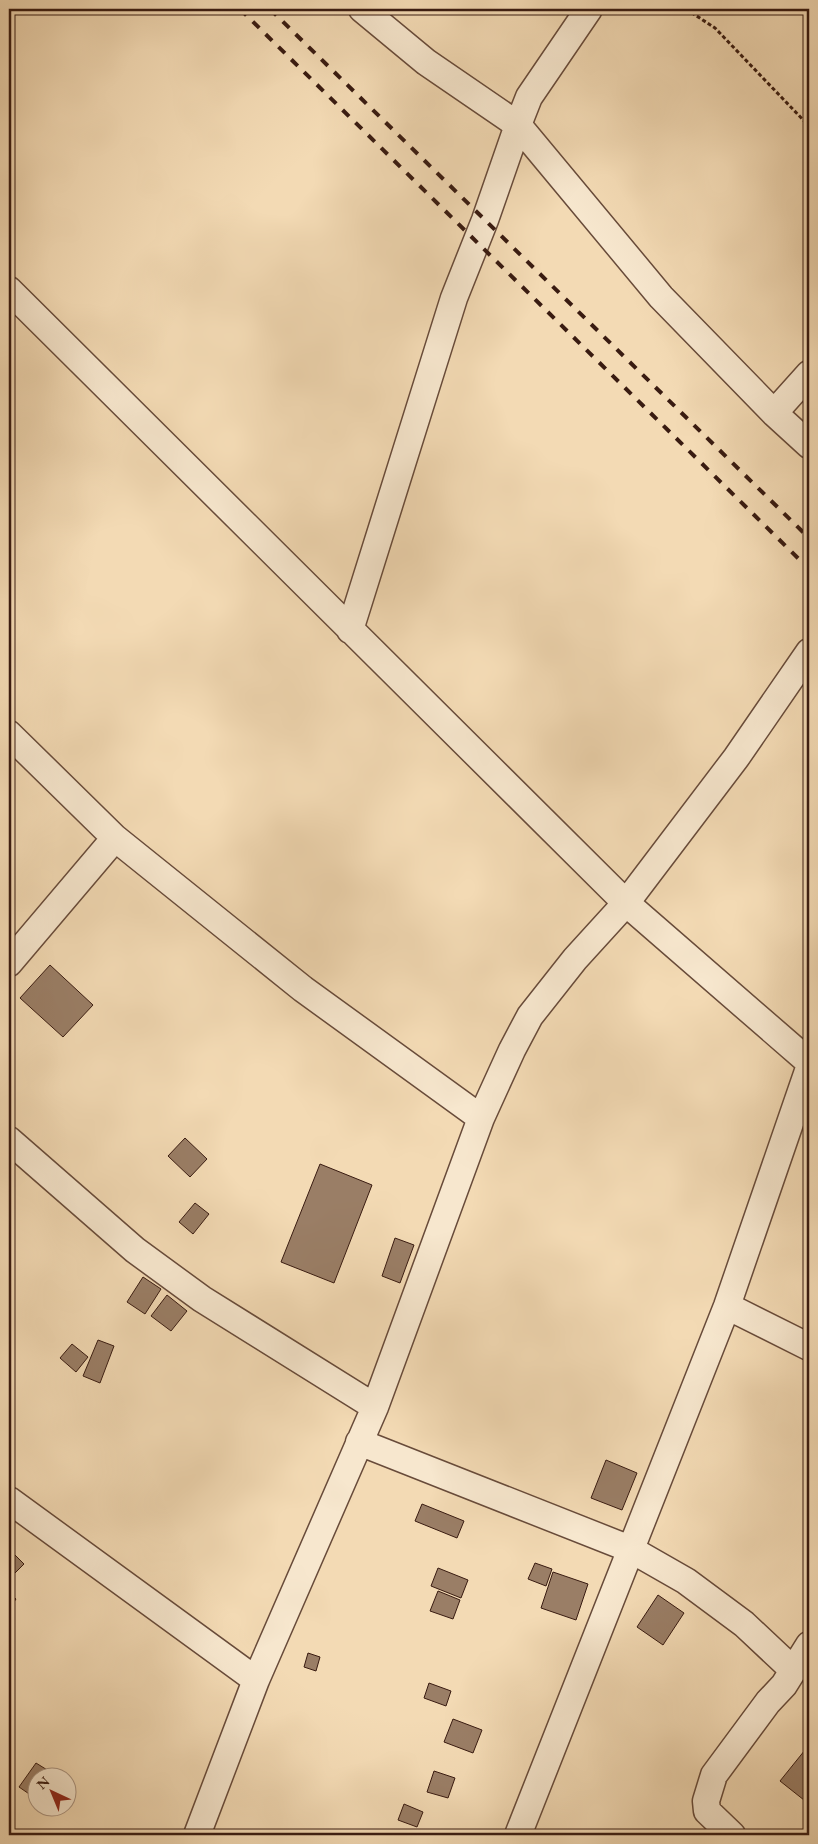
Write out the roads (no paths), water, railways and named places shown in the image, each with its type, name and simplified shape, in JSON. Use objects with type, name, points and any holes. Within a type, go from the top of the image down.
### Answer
[{"type":"street","points":[[362,9],[426,62],[518,126],[661,297],[774,413],[809,445]]},
{"type":"street","points":[[350,630],[454,298],[485,220],[529,97],[589,9]]},
{"type":"street","points":[[9,290],[626,903],[809,1062]]},
{"type":"street","points":[[774,413],[809,374]]},
{"type":"street","points":[[197,1835],[256,1680],[375,1407],[481,1118],[530,1016],[575,959],[626,903],[736,758],[809,652]]},
{"type":"street","points":[[9,734],[116,838],[303,989],[481,1118]]},
{"type":"street","points":[[9,963],[116,838]]},
{"type":"street","points":[[518,1835],[727,1306],[809,1068]]},
{"type":"street","points":[[9,1140],[142,1256],[202,1299],[375,1407]]},
{"type":"street","points":[[727,1306],[809,1347]]},
{"type":"street","points":[[359,1442],[630,1549],[686,1580],[744,1624],[793,1670]]},
{"type":"street","points":[[9,1500],[256,1680]]},
{"type":"street","points":[[732,1835],[707,1811],[706,1801],[714,1775],[768,1702],[784,1685],[809,1645]]},
{"type":"railway","points":[[240,9],[809,569]]},
{"type":"railway","points":[[270,9],[809,538]]}]
